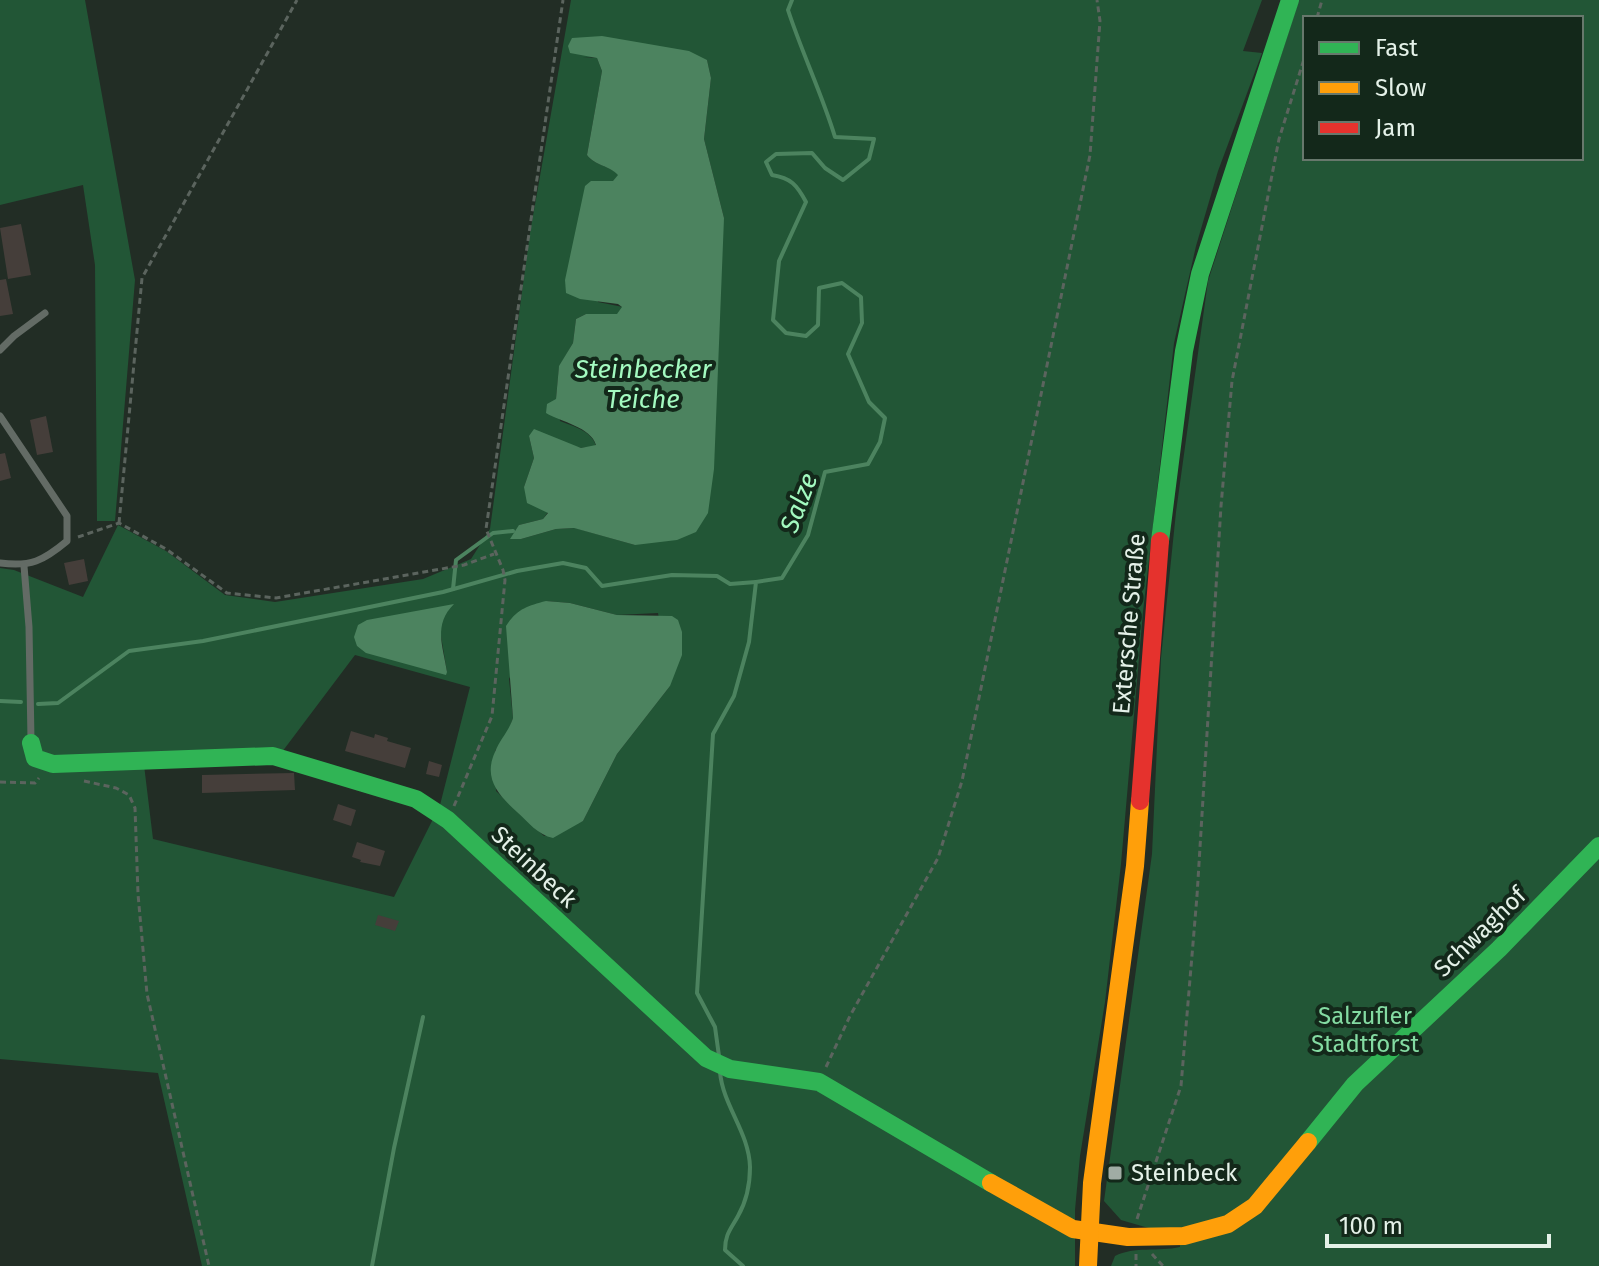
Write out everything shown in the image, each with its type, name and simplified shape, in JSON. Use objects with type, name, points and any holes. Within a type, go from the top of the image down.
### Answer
[{"type":"street","name":"Extersche Straße","points":[[1088,1266],[1092,1183],[1135,866],[1162,515],[1184,351],[1200,274],[1290,0]]},
{"type":"street","name":"Steinbeck","points":[[31,743],[35,758],[53,764],[273,756],[416,799],[448,820],[706,1058],[730,1069],[819,1082],[1034,1208],[1073,1229],[1089,1233]]},
{"type":"street","name":"Schwaghof","points":[[1089,1233],[1173,1239],[1198,1236],[1238,1220],[1255,1206],[1355,1084],[1499,949],[1599,846]]},
{"type":"lane","points":[[0,350],[45,313]]},
{"type":"lane","points":[[0,416],[67,516],[67,541],[49,555],[24,566],[0,563]]},
{"type":"lane","points":[[24,566],[29,627],[31,743]]},
{"type":"path","points":[[119,523],[142,278],[297,0]]},
{"type":"path","points":[[452,811],[492,716],[505,580],[486,529],[563,0]]},
{"type":"path","points":[[819,1082],[850,1016],[938,858],[962,781],[1090,155],[1100,21],[1097,0]]},
{"type":"path","points":[[1138,1237],[1136,1224],[1141,1204],[1181,1086],[1200,865],[1221,506],[1232,381],[1279,139],[1303,62]]},
{"type":"path","points":[[67,541],[119,523],[166,549],[227,593],[276,598],[464,565],[495,553]]},
{"type":"path","points":[[79,780],[116,788],[129,795],[135,808],[138,894],[147,994],[209,1266]]},
{"type":"path","points":[[0,782],[35,783]]},
{"type":"green space","points":[[0,0],[85,0],[135,280],[115,521],[97,521],[95,265],[83,185],[0,205]]},
{"type":"green space","points":[[571,0],[1262,0],[1243,51],[1262,53],[1218,171],[1196,246],[1174,343],[1143,612],[1121,864],[1105,1002],[1080,1156],[1075,1210],[1075,1266],[202,1266],[158,1073],[0,1059],[0,568],[14,570],[83,597],[118,525],[166,551],[225,595],[275,602],[423,579],[471,559],[490,529],[530,233]],"holes":[[[583,57],[707,60],[711,78],[704,139],[724,218],[635,545],[575,528],[556,529],[521,539],[519,525],[543,519],[548,512],[524,487],[534,458],[529,436],[581,448],[596,446],[586,433],[560,421],[556,399],[559,367],[573,343],[576,319],[586,314],[618,314],[623,307],[598,302],[591,181],[614,181],[619,175],[587,155],[602,71],[597,58]],[[546,601],[570,603],[617,615],[658,613],[670,686],[617,754],[583,821],[544,836],[496,791],[495,751],[513,718],[509,679]],[[443,615],[440,630],[447,672],[357,646]],[[355,655],[470,687],[440,805],[394,897],[153,839],[144,765],[282,752]]]},
{"type":"green space","name":"Salzufler Stadtforst","points":[[1299,0],[1599,0],[1599,1266],[1111,1266],[1115,1256],[1122,1253],[1180,1247],[1179,1231],[1152,1229],[1121,1220],[1104,1201],[1152,854],[1161,658],[1176,512],[1208,281]]},
{"type":"water","name":"Steinbecker Teiche","points":[[602,36],[689,51],[707,60],[711,78],[704,139],[724,218],[714,469],[708,513],[696,532],[677,540],[635,545],[574,528],[510,539],[519,525],[543,519],[548,513],[527,503],[524,487],[534,458],[529,436],[534,429],[581,448],[596,445],[582,429],[546,413],[547,404],[556,399],[559,366],[573,343],[576,319],[586,314],[617,314],[622,307],[580,299],[566,293],[565,280],[585,186],[591,181],[613,181],[618,175],[587,155],[602,71],[597,58],[570,53],[568,46],[572,38]]},
{"type":"water","points":[[546,601],[570,603],[617,615],[672,616],[678,620],[682,632],[682,655],[670,686],[617,754],[583,821],[553,838],[534,828],[504,799],[494,785],[491,770],[495,752],[513,718],[506,626],[523,609]]},
{"type":"water","points":[[454,604],[443,620],[442,628],[446,675],[366,653],[357,646],[354,637],[358,625],[367,620]]},
{"type":"building","points":[[21,224],[31,275],[8,279],[0,228]]},
{"type":"building","points":[[6,279],[13,314],[0,316],[0,280]]},
{"type":"building","points":[[46,416],[53,452],[37,455],[30,420]]},
{"type":"building","points":[[5,453],[11,478],[0,481],[0,454]]},
{"type":"building","points":[[84,559],[88,581],[69,585],[64,563]]},
{"type":"building","points":[[351,731],[374,738],[375,734],[411,748],[405,768],[345,751]]},
{"type":"building","points":[[429,761],[442,765],[439,777],[426,774]]},
{"type":"building","points":[[294,773],[295,790],[202,793],[202,775]]},
{"type":"building","points":[[338,804],[356,810],[351,826],[333,820]]},
{"type":"building","points":[[357,842],[385,851],[380,866],[352,857]]},
{"type":"building","points":[[378,915],[399,921],[395,931],[375,925]]},
{"type":"waterway","name":"Salze","points":[[719,1056],[715,1027],[697,993],[713,734],[734,696],[749,642],[756,582],[782,578],[808,535],[825,472],[868,464],[880,442],[885,418],[869,402],[848,354],[862,323],[861,297],[842,283],[819,288],[818,325],[806,336],[786,333],[773,320],[779,261],[806,202],[793,183],[772,175],[766,162],[776,154],[812,153],[825,168],[843,180],[869,159],[874,139],[835,137],[788,10],[792,0]]},
{"type":"waterway","points":[[453,589],[456,560],[493,533],[513,531]]},
{"type":"waterway","points":[[38,704],[58,703],[129,651],[203,641],[443,592],[517,571],[563,563],[586,568],[602,586],[672,575],[717,576],[730,584],[756,582]]},
{"type":"waterway","points":[[0,701],[21,702]]},
{"type":"waterway","points":[[372,1266],[423,1017]]},
{"type":"waterway","name":"Salze","points":[[720,1072],[749,1154],[747,1193],[725,1244],[725,1250],[743,1266]]},
{"type":"traffic: fast","points":[[1160,541],[1184,351],[1200,274],[1290,0]]},
{"type":"traffic: fast","points":[[31,743],[35,758],[53,764],[273,756],[416,799],[448,820],[706,1058],[730,1069],[819,1082],[991,1183]]},
{"type":"traffic: fast","points":[[1308,1142],[1355,1084],[1499,949],[1599,846]]},
{"type":"traffic: slow","points":[[1088,1266],[1092,1183],[1135,866],[1140,801]]},
{"type":"traffic: slow","points":[[991,1183],[1073,1229],[1128,1237],[1184,1236],[1228,1224],[1255,1206],[1308,1142]]},
{"type":"traffic: jam","points":[[1140,801],[1160,541]]},
{"type":"place","name":"Steinbeck","points":[[1115,1173]]}]
